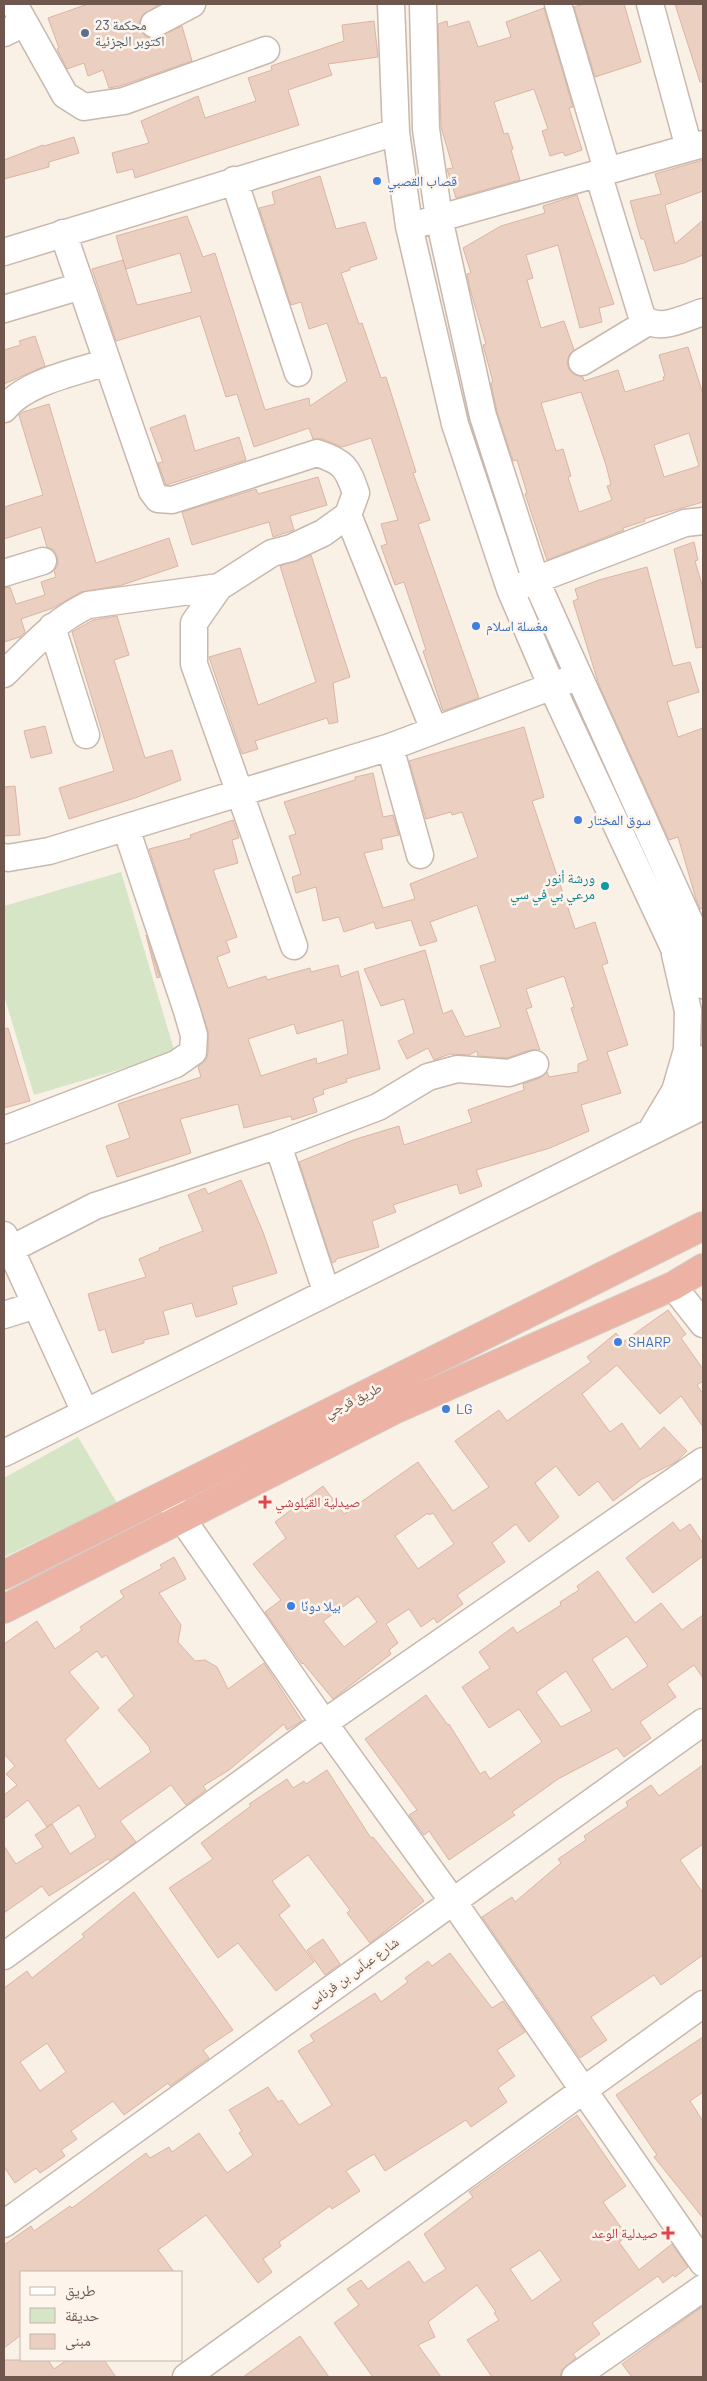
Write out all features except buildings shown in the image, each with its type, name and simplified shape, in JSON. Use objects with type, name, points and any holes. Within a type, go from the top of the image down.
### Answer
[{"type":"highway","name":"طريق قرجي","points":[[4,1575],[703,1226]]},
{"type":"highway","name":"طريق قرجي","points":[[4,1609],[396,1409],[673,1286],[703,1268]]},
{"type":"street","points":[[154,24],[192,4]]},
{"type":"street","points":[[391,4],[396,132],[409,226],[456,424],[510,589],[552,687],[703,967]]},
{"type":"street","points":[[423,4],[426,129],[439,218],[483,416],[536,581],[579,676],[691,943],[703,985]]},
{"type":"street","points":[[558,4],[639,309],[648,322],[662,325],[703,312]]},
{"type":"street","points":[[409,226],[696,146],[650,4]]},
{"type":"street","points":[[14,20],[65,96],[84,106],[124,101],[266,50]]},
{"type":"street","points":[[4,252],[234,180],[396,132]]},
{"type":"street","points":[[234,180],[298,373]]},
{"type":"street","points":[[63,234],[152,490],[158,499],[172,500],[317,453],[332,458],[348,470],[356,493],[348,515],[322,533],[290,548],[272,553],[219,587],[194,623],[194,664],[294,946]]},
{"type":"street","points":[[4,310],[81,286]]},
{"type":"street","points":[[582,362],[648,322]]},
{"type":"street","points":[[4,410],[13,398],[45,382],[107,362]]},
{"type":"street","points":[[348,515],[434,730]]},
{"type":"street","points":[[510,589],[536,581],[684,523],[703,521]]},
{"type":"street","points":[[4,573],[43,561]]},
{"type":"street","points":[[4,674],[52,627],[69,614],[88,606],[219,587]]},
{"type":"street","points":[[52,627],[86,735]]},
{"type":"street","points":[[4,857],[49,852],[390,747],[579,676]]},
{"type":"street","points":[[390,747],[420,855]]},
{"type":"street","points":[[4,1130],[176,1064],[193,1052],[194,1035],[187,1011],[126,828]]},
{"type":"street","points":[[658,1127],[675,1092],[687,1050],[691,943]]},
{"type":"street","points":[[658,1127],[684,1100],[700,1072],[703,1059]]},
{"type":"street","points":[[85,1412],[7,1242],[95,1206],[278,1145],[378,1107],[428,1077],[457,1069],[509,1073],[535,1064]]},
{"type":"street","points":[[4,1453],[703,1106]]},
{"type":"street","points":[[278,1145],[326,1292]]},
{"type":"street","points":[[673,1286],[703,1324]]},
{"type":"street","points":[[4,1315],[36,1305]]},
{"type":"street","points":[[6,1950],[324,1722],[703,1461]]},
{"type":"street","points":[[164,1494],[452,1900],[703,2263]]},
{"type":"street","name":"شارع عباّس بن فرناس","points":[[4,2224],[452,1900],[703,1722]]},
{"type":"street","points":[[186,2377],[703,2004]]},
{"type":"street","points":[[574,2377],[703,2288]]},
{"type":"green space","points":[[121,872],[175,1053],[34,1095],[4,995],[4,906]]},
{"type":"green space","points":[[78,1437],[117,1503],[4,1557],[4,1478]]},
{"type":"place","name":"محكمة 23 اكتوبر الجزئية","points":[[85,33]]},
{"type":"place","name":"قصاب القصبي","points":[[377,181]]},
{"type":"place","name":"مغسلة اسلام","points":[[476,626]]},
{"type":"place","name":"سوق المختار","points":[[578,820]]},
{"type":"place","name":"ورشة أنور مرعي بي في سي","points":[[605,886]]},
{"type":"place","name":"SHARP","points":[[618,1342]]},
{"type":"place","name":"LG","points":[[446,1409]]},
{"type":"place","name":"صيدلية القيلوشي","points":[[265,1502]]},
{"type":"place","name":"بيلا دونّا","points":[[291,1606]]},
{"type":"place","name":"صيدلية الوعد","points":[[668,2233]]}]
